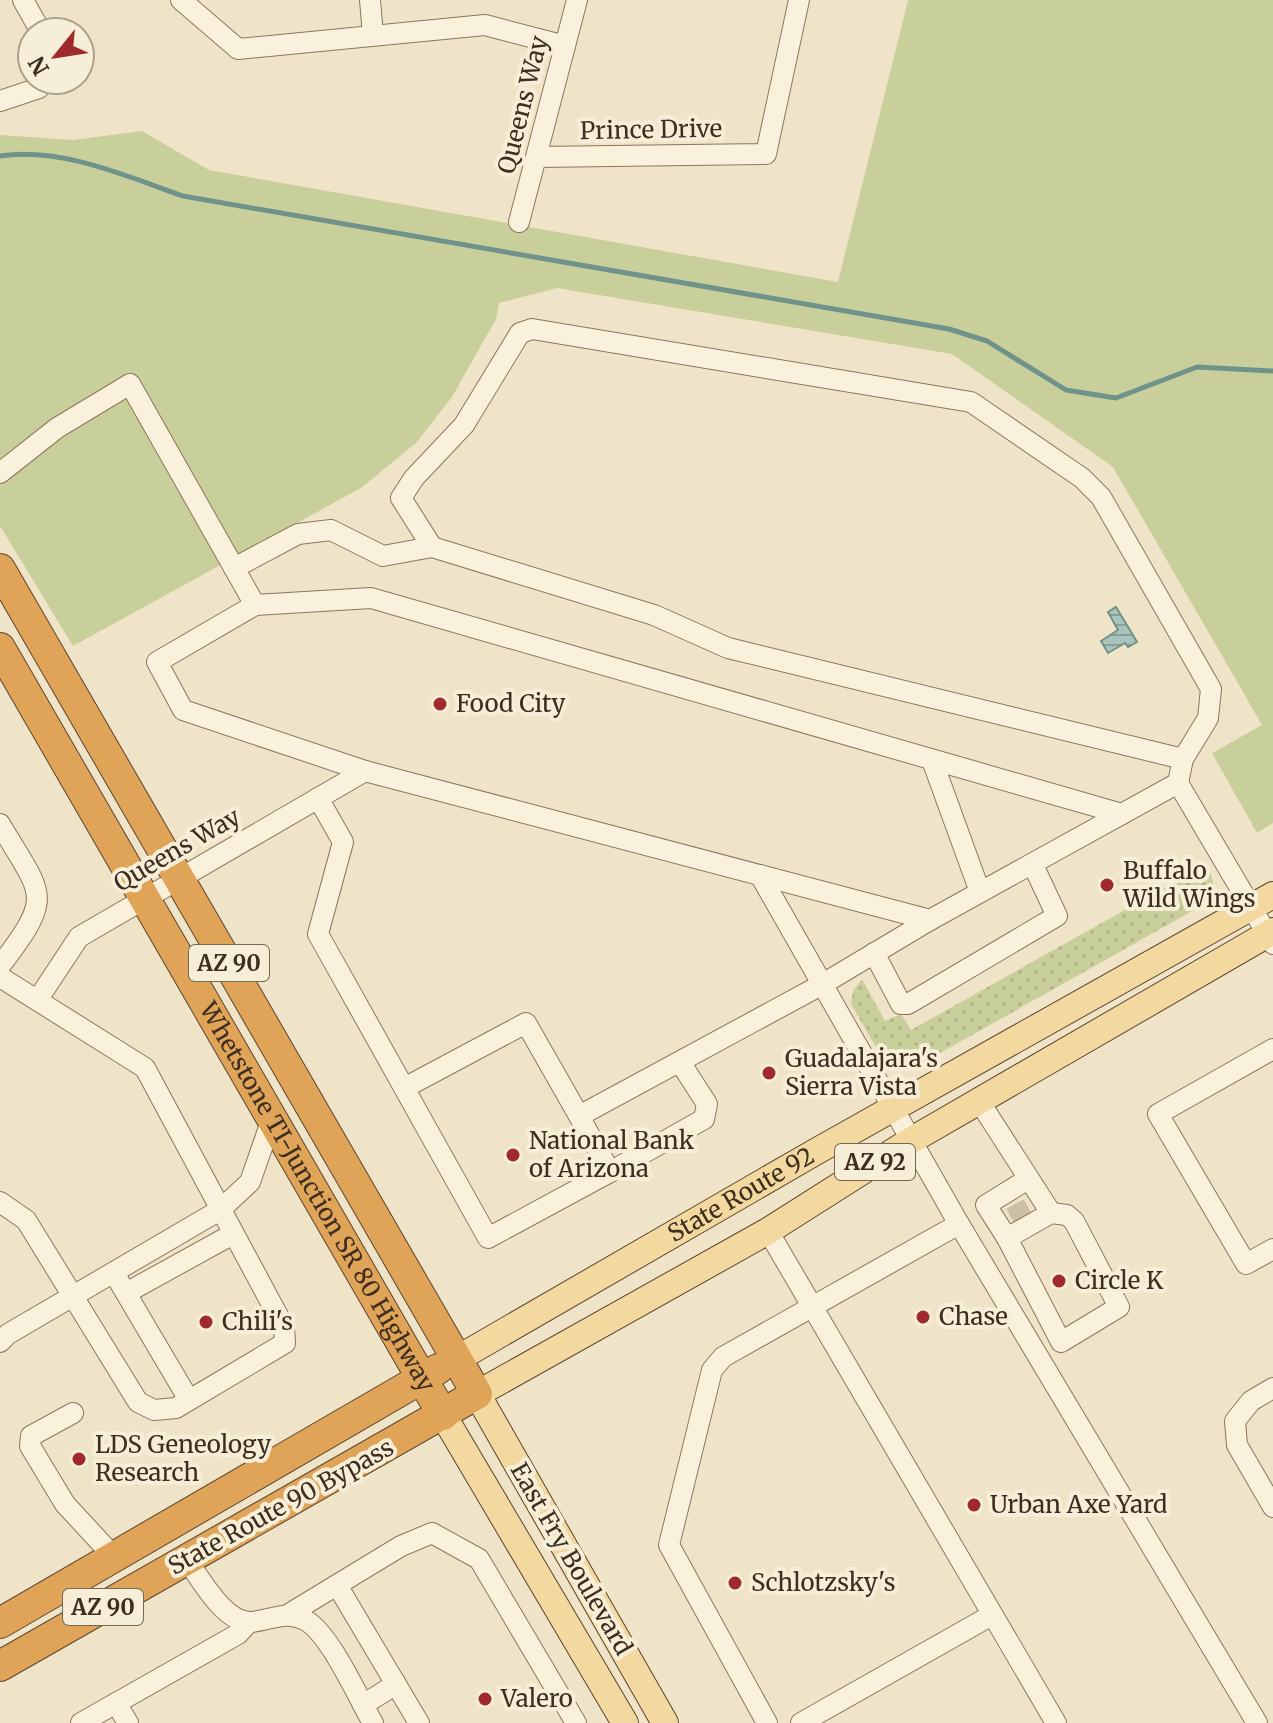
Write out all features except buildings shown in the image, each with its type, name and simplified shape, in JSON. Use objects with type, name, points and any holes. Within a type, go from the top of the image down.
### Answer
[{"type":"highway","name":"Whetstone TI-Junction SR 80 Highway","points":[[0,569],[477,1394]]},
{"type":"highway","name":"Whetstone TI-Junction SR 80 Highway","points":[[0,648],[443,1415]]},
{"type":"highway","name":"State Route 92","points":[[421,1379],[457,1359]]},
{"type":"highway","name":"State Route 90 Bypass","points":[[0,1623],[421,1379]]},
{"type":"highway","name":"State Route 90 Bypass","points":[[0,1666],[477,1394]]},
{"type":"main road","name":"State Route 92","points":[[457,1359],[1262,901]]},
{"type":"main road","name":"State Route 92","points":[[477,1394],[768,1231],[910,1141],[1271,936]]},
{"type":"main road","name":"East Fry Boulevard","points":[[477,1394],[665,1723]]},
{"type":"main road","name":"East Fry Boulevard","points":[[443,1415],[625,1723]]},
{"type":"street","points":[[181,0],[238,49],[485,25],[565,46]]},
{"type":"street","points":[[370,0],[373,35]]},
{"type":"street","name":"Queens Way","points":[[519,222],[577,0]]},
{"type":"street","name":"Prince Drive","points":[[537,157],[766,154],[799,0]]},
{"type":"street","points":[[432,547],[401,498],[414,478],[464,425],[520,333],[532,329],[971,402],[1082,478],[1101,497],[1211,689],[1208,718],[1183,759],[1178,783],[1262,901],[1271,936]]},
{"type":"street","points":[[0,473],[57,428],[130,384],[255,605]]},
{"type":"street","points":[[234,568],[298,534],[309,532],[331,530],[383,556],[432,547],[654,615],[728,648],[1183,759]]},
{"type":"street","points":[[930,920],[365,771],[183,710],[157,662],[255,605],[371,598],[1122,814]]},
{"type":"street","points":[[932,760],[980,892]]},
{"type":"street","name":"Queens Way","points":[[38,999],[79,937],[365,771]]},
{"type":"street","points":[[579,1116],[821,985],[930,920],[1178,783]]},
{"type":"street","points":[[318,798],[343,842],[318,934],[488,1238],[704,1119],[707,1104],[680,1062]]},
{"type":"street","points":[[0,824],[39,895],[37,910],[0,966]]},
{"type":"street","points":[[874,953],[901,1004],[908,1004],[1057,916],[1033,865]]},
{"type":"street","points":[[760,875],[910,1141],[1257,1723]]},
{"type":"street","points":[[0,977],[145,1068],[284,1327],[285,1343],[176,1408],[154,1410],[138,1402],[26,1220],[0,1202]]},
{"type":"street","points":[[406,1087],[526,1023],[610,1172]]},
{"type":"street","points":[[1273,1049],[1158,1114],[1246,1264],[1273,1249]]},
{"type":"street","points":[[979,1101],[1051,1213]]},
{"type":"street","points":[[0,1342],[19,1327],[220,1210],[250,1182],[273,1116]]},
{"type":"street","points":[[1007,1238],[1028,1179]]},
{"type":"street","points":[[986,1205],[1051,1213],[1067,1215],[1074,1221],[1119,1307],[1061,1342],[1007,1238],[986,1205]]},
{"type":"street","points":[[767,1723],[669,1545],[712,1370],[723,1357],[959,1224]]},
{"type":"street","points":[[768,1231],[1056,1723]]},
{"type":"street","points":[[126,1293],[233,1234]]},
{"type":"street","points":[[114,1273],[189,1400]]},
{"type":"street","points":[[1273,1388],[1251,1401],[1235,1421],[1237,1445],[1273,1507]]},
{"type":"street","points":[[73,1413],[31,1436],[30,1446],[65,1504],[113,1556]]},
{"type":"street","points":[[186,1559],[230,1615],[249,1622],[289,1614],[401,1546],[432,1533],[479,1559],[576,1723]]},
{"type":"street","points":[[337,1585],[419,1723]]},
{"type":"street","points":[[289,1614],[308,1621],[322,1636],[368,1714],[396,1684]]},
{"type":"street","points":[[801,1723],[992,1615]]},
{"type":"street","points":[[81,1723],[238,1634],[249,1622]]},
{"type":"street","points":[[116,1703],[128,1723]]},
{"type":"green space","points":[[908,0],[1273,0],[1273,823],[1257,833],[1212,753],[1262,725],[1113,467],[952,354],[557,288],[499,303],[496,319],[452,397],[416,443],[361,488],[73,646],[0,526],[0,135],[73,140],[142,131],[209,170],[838,282]]},
{"type":"green space","points":[[1207,864],[1215,888],[1210,901],[910,1070],[895,1068],[877,1049],[851,1004],[853,991],[862,979],[885,1021],[901,1014],[911,1030]]},
{"type":"water","points":[[1116,607],[1137,642],[1128,647],[1125,643],[1108,653],[1101,641],[1118,630],[1108,612]]},
{"type":"waterway","points":[[0,156],[23,154],[70,159],[183,196],[949,329],[987,341],[1066,390],[1116,398],[1197,367],[1273,371]]},
{"type":"tunnel","points":[[1015,1204],[1023,1219]]},
{"type":"place","name":"Food City","points":[[440,704]]},
{"type":"place","name":"Buffalo Wild Wings","points":[[1107,885]]},
{"type":"place","name":"Guadalajara's Sierra Vista","points":[[769,1073]]},
{"type":"place","name":"National Bank of Arizona","points":[[513,1155]]},
{"type":"place","name":"Circle K","points":[[1059,1281]]},
{"type":"place","name":"Chase","points":[[923,1317]]},
{"type":"place","name":"Chili's","points":[[206,1322]]},
{"type":"place","name":"LDS Geneology Research","points":[[79,1459]]},
{"type":"place","name":"Urban Axe Yard","points":[[974,1505]]},
{"type":"place","name":"Schlotzsky's","points":[[735,1583]]},
{"type":"place","name":"Valero","points":[[485,1699]]}]
